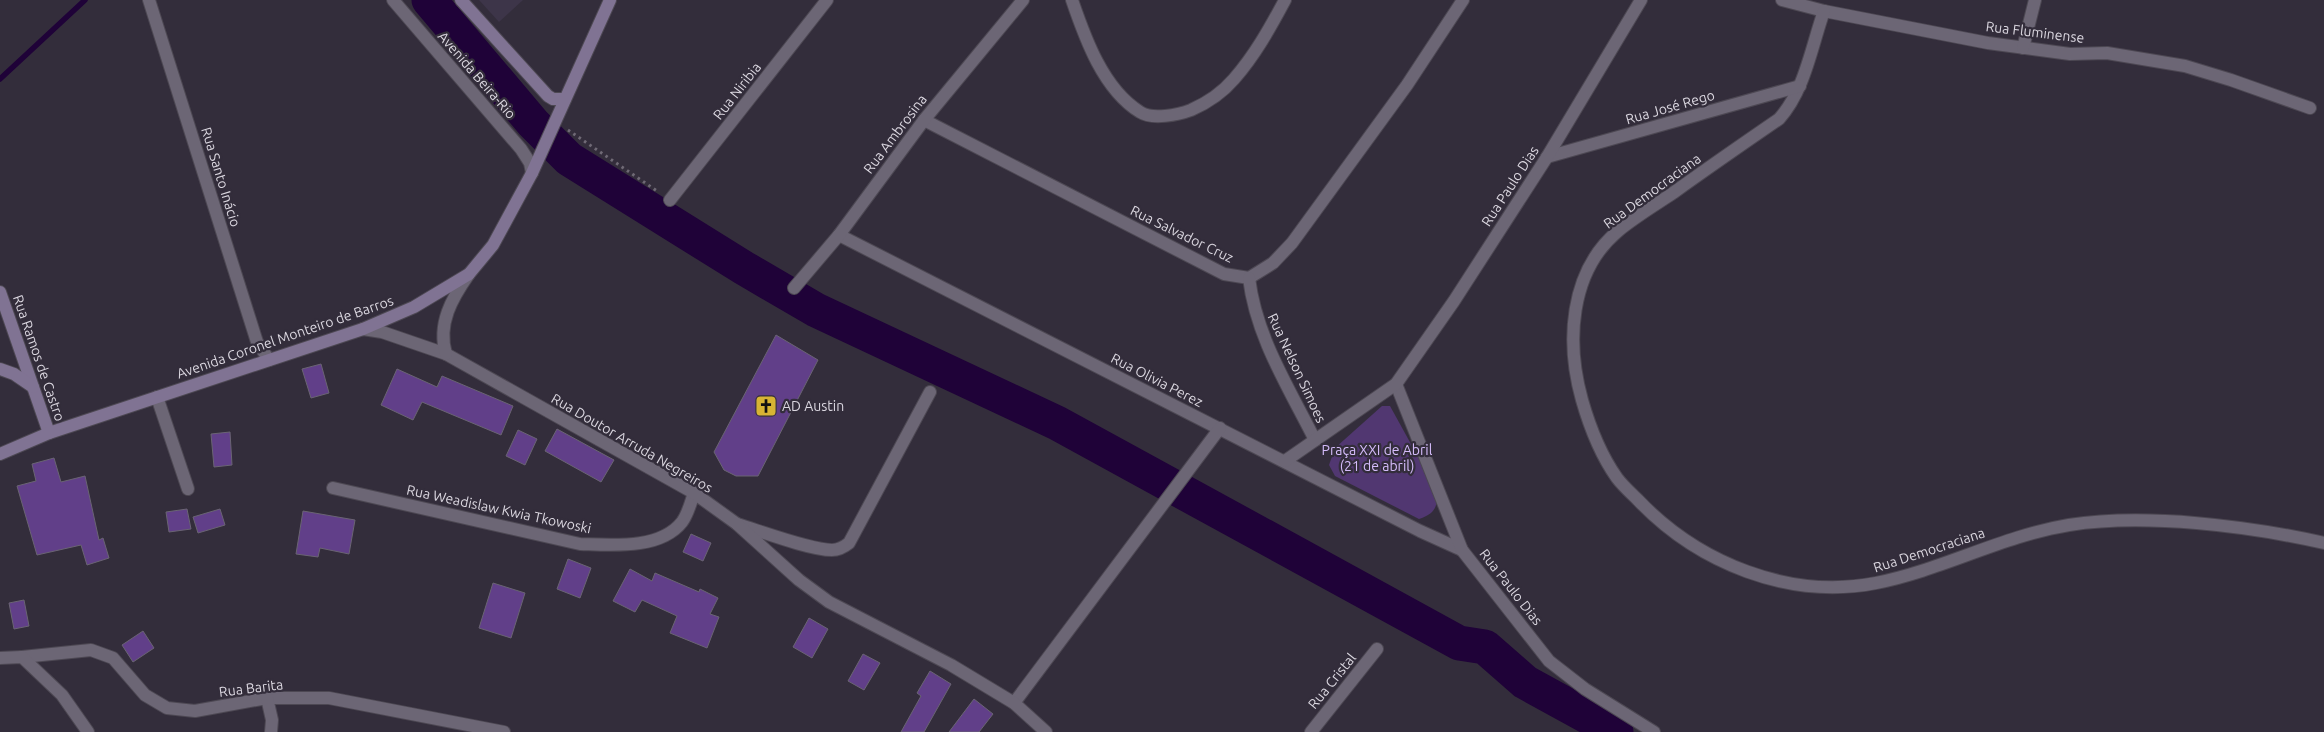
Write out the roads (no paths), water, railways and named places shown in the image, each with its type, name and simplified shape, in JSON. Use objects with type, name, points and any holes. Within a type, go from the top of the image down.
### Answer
[{"type":"main road","points":[[461,0],[548,96],[553,99],[565,99]]},
{"type":"main road","name":"Avenida Coronel Monteiro de Barros","points":[[0,454],[49,433],[363,329],[414,307],[469,274],[493,245],[532,173],[610,0]]},
{"type":"main road","name":"Rua Ramos de Castro","points":[[0,292],[49,433]]},
{"type":"main road","points":[[0,369],[14,374],[33,387]]},
{"type":"street","name":"Rua Santo Inácio","points":[[149,0],[257,342],[269,360]]},
{"type":"street","name":"Avenida Beira-Rio","points":[[392,0],[521,149],[530,164],[532,173]]},
{"type":"street","name":"Rua Niribia","points":[[670,200],[827,0]]},
{"type":"street","name":"Rua Ambrosina","points":[[794,288],[839,235],[924,120],[1023,0]]},
{"type":"street","points":[[1072,0],[1082,30],[1117,92],[1141,113],[1175,116],[1206,103],[1233,81],[1258,48],[1285,0]]},
{"type":"street","points":[[1249,278],[1273,264],[1292,243],[1407,85],[1462,0]]},
{"type":"street","name":"Rua Paulo Dias","points":[[1285,461],[1396,384],[1454,301],[1547,157],[1641,0]]},
{"type":"street","name":"Rua Fluminense","points":[[1782,0],[1824,11],[2023,48],[2070,54],[2107,53],[2185,66],[2310,108]]},
{"type":"street","points":[[2023,48],[2035,0]]},
{"type":"street","name":"Rua Democraciana","points":[[1824,11],[1800,86],[1789,107],[1779,119],[1616,232],[1592,260],[1579,286],[1573,334],[1577,383],[1592,434],[1618,479],[1655,518],[1697,549],[1744,570],[1785,583],[1827,588],[1876,583],[1923,570],[2015,538],[2068,525],[2119,520],[2180,522],[2289,535],[2324,543]]},
{"type":"street","name":"Rua José Rego","points":[[1547,157],[1800,86]]},
{"type":"street","name":"Rua Salvador Cruz","points":[[924,120],[1224,274],[1249,278]]},
{"type":"street","name":"Rua Olivia Perez","points":[[839,235],[1420,531],[1462,550]]},
{"type":"street","points":[[446,354],[442,336],[446,315],[469,274]]},
{"type":"street","name":"Rua Nelson Simoes","points":[[1249,278],[1252,306],[1263,336],[1315,440]]},
{"type":"street","name":"Rua Doutor Arruda Negreiros","points":[[363,329],[382,332],[446,354],[694,493],[736,524],[799,580],[828,602],[951,665],[1014,703],[1046,732]]},
{"type":"street","name":"Rua Paulo Dias","points":[[1396,384],[1462,550],[1549,661],[1585,689],[1654,732]]},
{"type":"street","points":[[736,524],[814,547],[831,550],[842,548],[849,543],[930,392]]},
{"type":"street","points":[[157,397],[188,490]]},
{"type":"street","points":[[1014,703],[1220,428]]},
{"type":"street","name":"Rua Weadislaw Kwia Tkowoski","points":[[334,488],[580,544],[618,545],[650,541],[668,534],[683,522],[694,493]]},
{"type":"street","name":"Rua Cristal","points":[[1311,732],[1377,649]]},
{"type":"street","name":"Rua Barita","points":[[0,658],[91,650],[113,658],[145,695],[167,708],[195,712],[268,698],[329,698],[504,732]]},
{"type":"street","points":[[22,657],[62,695],[88,732]]},
{"type":"street","points":[[268,698],[272,720],[271,732]]},
{"type":"waterway","points":[[0,79],[85,0]]},
{"type":"waterway","points":[[429,0],[533,123],[569,159],[744,268],[816,310],[1057,423],[1459,643],[1485,647],[1525,682],[1616,732]]},
{"type":"place","name":"AD Austin","points":[[766,406]]},
{"type":"park label","name":"Praça XXI de Abril (21 de abril)","points":[[1377,458]]}]
